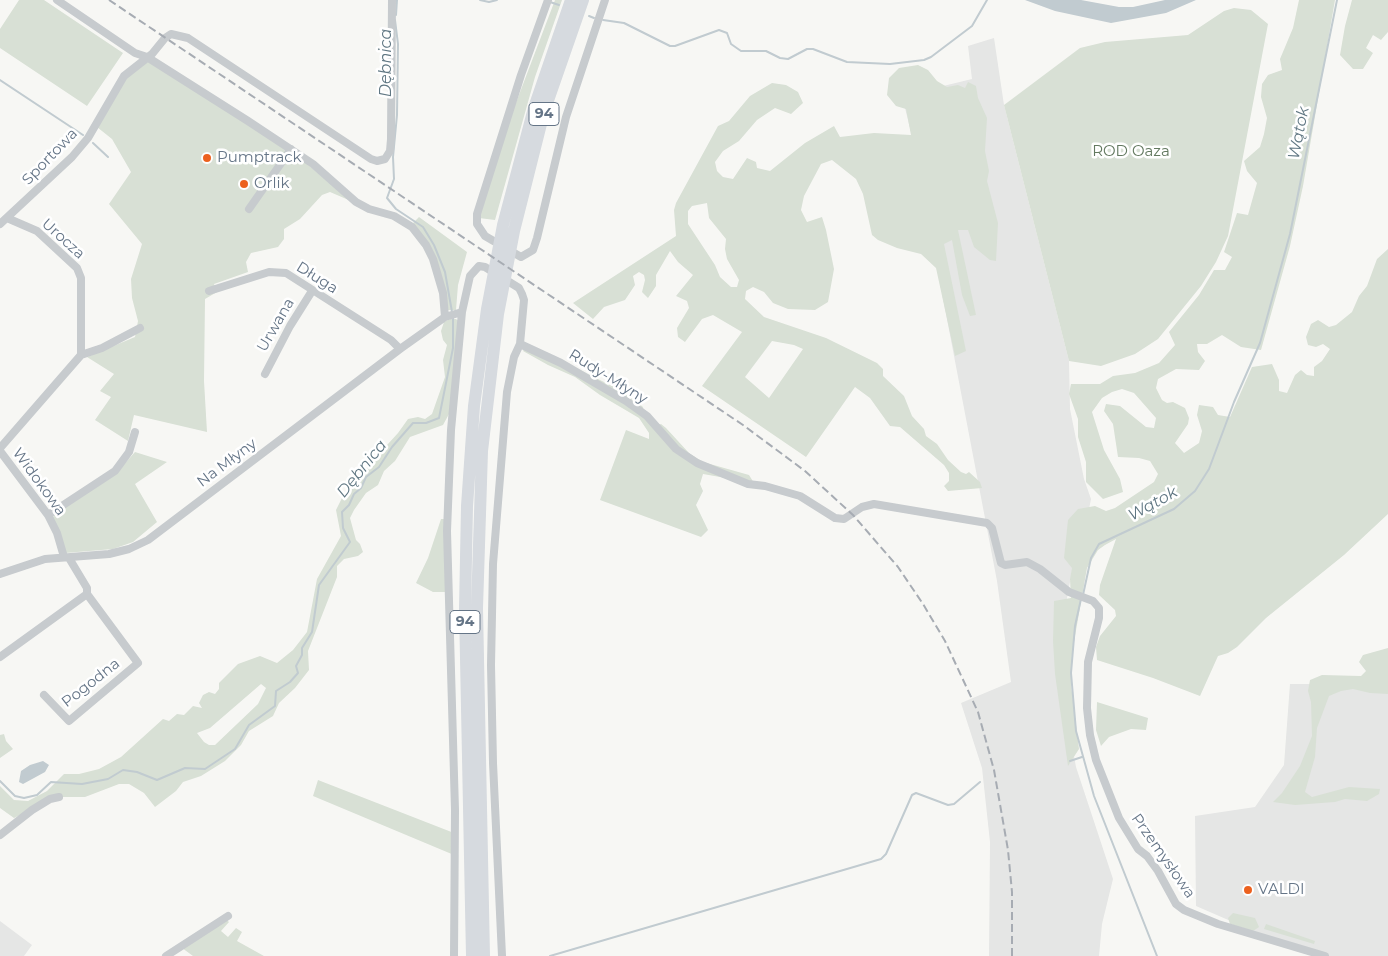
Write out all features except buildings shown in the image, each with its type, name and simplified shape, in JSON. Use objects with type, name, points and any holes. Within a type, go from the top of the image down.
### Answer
[{"type":"main road","name":"94","points":[[484,956],[478,652],[478,513],[482,442],[509,228],[534,108],[571,0]]},
{"type":"main road","name":"94","points":[[472,956],[466,548],[474,406],[490,289],[544,112],[583,0]]},
{"type":"street","points":[[57,0],[136,53],[147,57],[291,149],[333,180],[356,202],[369,210],[394,216],[418,233],[433,259],[443,293],[445,317],[462,312]]},
{"type":"street","name":"Sportowa","points":[[0,224],[72,157],[88,138],[124,76],[147,57],[165,38],[172,34],[188,38],[371,160],[385,159],[390,151],[392,0]]},
{"type":"street","points":[[548,0],[521,74],[477,214],[477,224],[485,236],[521,257],[533,250],[537,238],[566,117],[605,0]]},
{"type":"street","points":[[249,209],[291,149]]},
{"type":"street","name":"Urocza","points":[[7,218],[37,231],[77,268],[81,278],[81,355]]},
{"type":"street","points":[[454,956],[455,801],[447,531],[451,430],[462,312],[470,276],[479,266],[485,267],[519,288],[524,300],[520,344],[514,357],[507,392],[493,564],[491,665],[493,753],[502,956]]},
{"type":"street","name":"Długa","points":[[208,291],[270,272],[286,273],[391,340],[400,349]]},
{"type":"street","name":"Urwana","points":[[265,374],[290,326],[312,291]]},
{"type":"street","name":"Na Młyny","points":[[0,574],[45,559],[109,554],[128,549],[148,540],[445,317]]},
{"type":"street","points":[[0,450],[81,355],[102,348],[140,328]]},
{"type":"street","name":"Rudy-Młyny","points":[[520,344],[561,362],[626,401],[647,416],[676,449],[697,463],[718,473],[748,484],[765,486],[800,496],[839,519],[844,519],[862,507],[874,504],[987,523],[992,528],[1001,563],[1005,565],[1026,562],[1040,569],[1054,581]]},
{"type":"street","points":[[48,515],[115,471],[129,452],[135,432]]},
{"type":"street","name":"Widokowa","points":[[0,450],[48,515],[66,558],[87,588],[87,594]]},
{"type":"street","name":"Przemysłowa","points":[[1054,581],[1069,592],[1093,601],[1098,608],[1099,618],[1088,662],[1087,708],[1090,735],[1096,760],[1119,818],[1138,849],[1147,856],[1158,871],[1176,904],[1184,910],[1218,924],[1325,956]]},
{"type":"street","points":[[0,657],[87,594]]},
{"type":"street","name":"Pogodna","points":[[44,695],[69,721],[138,663],[87,594]]},
{"type":"street","points":[[0,835],[21,818],[50,799],[59,797]]},
{"type":"street","points":[[166,956],[228,916]]},
{"type":"shaded area","points":[[1025,0],[1081,0],[1119,7],[1133,7],[1165,0],[1196,0],[1166,13],[1111,23],[1055,11]]},
{"type":"shaded area","points":[[994,38],[1004,105],[1069,361],[1070,409],[1084,479],[1091,499],[1086,524],[1076,550],[1067,598],[1059,676],[1076,767],[1113,879],[1102,924],[1099,956],[989,956],[990,842],[982,768],[961,703],[1011,682],[997,581],[912,136],[902,96],[972,79],[968,46]]},
{"type":"shaded area","points":[[1290,684],[1388,684],[1388,956],[1327,956],[1286,945],[1196,906],[1195,816],[1255,807],[1284,765]]},
{"type":"shaded area","points":[[43,761],[49,765],[45,772],[23,784],[19,782],[21,771],[30,765]]},
{"type":"shaded area","points":[[0,921],[32,945],[24,956],[0,956]]},
{"type":"green space","points":[[19,0],[44,0],[123,53],[87,106],[0,48],[0,29]]},
{"type":"green space","points":[[555,0],[562,0],[535,77],[495,220],[479,218],[506,129]]},
{"type":"green space","points":[[1299,0],[1335,0],[1303,186],[1290,246],[1261,350],[1241,347],[1222,335],[1207,344],[1197,344],[1198,352],[1205,361],[1199,370],[1176,369],[1158,379],[1156,388],[1162,400],[1167,403],[1173,402],[1185,408],[1189,418],[1188,424],[1175,443],[1184,453],[1199,443],[1202,431],[1197,415],[1199,405],[1213,407],[1218,415],[1230,417],[1252,367],[1272,364],[1279,380],[1279,391],[1287,393],[1295,375],[1301,370],[1307,375],[1314,376],[1314,367],[1322,361],[1330,349],[1323,344],[1316,347],[1308,345],[1306,337],[1311,324],[1318,320],[1329,327],[1336,325],[1352,312],[1359,296],[1367,286],[1377,259],[1388,249],[1388,514],[1344,555],[1266,618],[1237,647],[1228,653],[1218,656],[1200,696],[1097,660],[1096,647],[1100,636],[1116,616],[1115,610],[1099,595],[1100,585],[1116,539],[1098,550],[1087,568],[1072,653],[1071,685],[1079,749],[1068,766],[1055,674],[1053,641],[1054,601],[1071,598],[1070,579],[1072,568],[1064,558],[1068,520],[1078,509],[1095,506],[1106,511],[1115,508],[1154,482],[1158,474],[1150,461],[1139,458],[1118,457],[1113,424],[1104,411],[1106,404],[1120,406],[1146,427],[1154,428],[1156,418],[1134,393],[1122,389],[1102,398],[1092,412],[1104,450],[1120,479],[1123,492],[1103,499],[1086,482],[1086,462],[1078,437],[1078,419],[1069,394],[1071,384],[1100,384],[1113,376],[1135,373],[1159,363],[1175,345],[1169,332],[1199,295],[1214,270],[1225,270],[1232,257],[1224,252],[1237,213],[1248,215],[1257,183],[1247,171],[1244,161],[1260,147],[1264,134],[1267,118],[1261,97],[1262,84],[1268,75],[1282,70],[1280,59],[1293,28]]},
{"type":"green space","points":[[1352,0],[1388,0],[1388,32],[1381,40],[1373,35],[1366,48],[1373,53],[1363,69],[1353,69],[1340,55]]},
{"type":"green space","name":"ROD Oaza","points":[[1234,8],[1251,10],[1268,24],[1228,236],[1216,262],[1201,286],[1158,339],[1135,354],[1101,366],[1069,361],[1004,105],[1080,48],[1105,42],[1188,35],[1224,11]]},
{"type":"green space","points":[[146,62],[151,62],[300,158],[351,201],[330,192],[322,195],[300,219],[284,229],[284,239],[278,247],[251,253],[246,262],[248,272],[214,284],[217,292],[205,299],[204,381],[207,432],[134,415],[128,441],[95,420],[111,397],[100,391],[114,374],[87,357],[135,337],[138,321],[132,298],[131,279],[142,244],[109,204],[131,172],[112,139],[97,127],[129,74]]},
{"type":"green space","points":[[918,65],[928,70],[937,81],[947,87],[958,85],[965,88],[968,82],[976,86],[978,98],[987,118],[985,151],[989,171],[987,181],[998,223],[996,261],[990,260],[974,247],[968,230],[958,230],[976,315],[970,316],[962,295],[952,240],[944,244],[966,351],[955,356],[936,268],[921,254],[897,248],[878,240],[872,235],[863,194],[856,179],[832,160],[821,164],[804,196],[801,210],[807,222],[822,217],[826,230],[834,269],[828,302],[815,310],[788,309],[773,303],[764,292],[753,287],[746,291],[745,299],[764,317],[826,338],[877,363],[883,369],[883,376],[904,396],[912,416],[924,429],[926,436],[937,444],[948,460],[961,472],[966,474],[969,472],[980,482],[982,488],[948,491],[944,486],[949,481],[949,473],[944,465],[900,427],[890,426],[870,398],[855,387],[806,457],[702,386],[742,332],[713,315],[702,319],[685,342],[678,337],[677,328],[689,308],[687,301],[676,296],[693,275],[678,262],[670,251],[656,275],[656,286],[648,298],[642,292],[645,280],[644,275],[639,272],[633,276],[635,285],[625,300],[604,307],[593,319],[573,303],[676,236],[674,210],[676,203],[718,126],[729,121],[750,96],[772,83],[786,85],[798,92],[803,103],[791,114],[775,108],[757,120],[739,141],[723,151],[715,162],[717,171],[723,177],[733,179],[747,158],[756,162],[757,168],[770,171],[805,143],[834,126],[840,137],[874,133],[911,135],[906,109],[896,106],[887,95],[889,78],[899,68]],"holes":[[[707,203],[709,218],[726,239],[727,259],[739,280],[737,287],[731,287],[720,277],[715,265],[688,224],[688,211],[692,206]],[[772,341],[794,345],[803,349],[769,398],[745,377]]]},
{"type":"green space","points":[[419,217],[467,252],[458,285],[456,310],[447,310],[432,249],[413,223]]},
{"type":"green space","points":[[456,319],[460,322],[449,414],[443,425],[410,437],[395,461],[384,471],[378,485],[366,493],[354,510],[350,518],[356,540],[363,552],[358,556],[344,559],[337,566],[337,577],[308,651],[309,670],[295,688],[279,703],[273,716],[249,731],[241,745],[225,761],[201,776],[183,782],[176,791],[155,807],[144,793],[129,784],[119,784],[85,797],[57,797],[14,818],[0,808],[0,786],[14,800],[28,801],[47,791],[64,774],[79,774],[99,769],[121,757],[163,719],[169,721],[177,714],[184,715],[193,706],[202,708],[199,703],[203,695],[209,692],[215,694],[219,689],[219,683],[238,664],[260,656],[277,663],[293,650],[307,632],[317,579],[341,536],[336,510],[346,490],[398,433],[408,419],[418,417],[425,419],[432,414],[445,377],[443,360],[447,345],[443,340],[441,331],[444,322]],"holes":[[[261,684],[266,688],[258,704],[215,745],[209,745],[204,742],[197,733],[210,728]]]},
{"type":"green space","points":[[526,347],[576,368],[624,392],[643,407],[644,413],[655,426],[661,424],[689,453],[703,462],[749,475],[754,483],[703,474],[700,484],[703,491],[696,505],[708,530],[701,537],[600,500],[626,430],[649,439],[649,433],[639,418],[600,395],[575,377],[523,351]]},
{"type":"green space","points":[[135,452],[167,462],[135,484],[157,522],[133,542],[113,549],[65,553],[52,520],[55,512],[120,469]]},
{"type":"green space","points":[[441,519],[447,519],[447,592],[433,592],[416,583],[428,558]]},
{"type":"green space","points":[[1388,648],[1388,694],[1370,693],[1353,689],[1329,696],[1317,728],[1315,757],[1305,792],[1312,797],[1349,787],[1380,789],[1379,794],[1367,801],[1345,799],[1335,802],[1295,805],[1273,802],[1282,793],[1300,766],[1312,736],[1311,702],[1308,691],[1310,680],[1322,675],[1361,676],[1366,671],[1359,662],[1363,655]]},
{"type":"green space","points":[[1097,702],[1148,718],[1146,730],[1131,729],[1109,737],[1101,746],[1096,730]]},
{"type":"green space","points":[[4,734],[6,741],[13,749],[0,758],[0,735]]},
{"type":"green space","points":[[318,780],[454,833],[454,855],[313,796]]},
{"type":"green space","points":[[1233,913],[1255,918],[1259,927],[1253,931],[1230,924],[1228,918]]},
{"type":"green space","points":[[224,918],[229,922],[221,931],[228,937],[236,928],[242,932],[237,941],[264,956],[193,956],[178,945]]},
{"type":"green space","points":[[1266,924],[1315,941],[1314,944],[1264,929]]},
{"type":"waterway","name":"Dębnica","points":[[396,15],[397,0]]},
{"type":"waterway","name":"Dębnica","points":[[480,0],[489,2],[497,0]]},
{"type":"waterway","name":"Dębnica","points":[[603,20],[624,23],[670,46],[675,46],[719,30],[727,33],[731,44],[741,51],[766,51],[780,58],[788,59],[807,49],[813,49],[847,62],[890,64],[924,60],[931,57],[972,26],[987,0]]},
{"type":"waterway","name":"Wątok","points":[[1083,595],[1091,558],[1099,544],[1174,509],[1195,491],[1209,469],[1234,402],[1260,343],[1290,234],[1337,0]]},
{"type":"waterway","name":"Dębnica","points":[[550,2],[559,5]]},
{"type":"waterway","name":"Dębnica","points":[[589,16],[594,18]]},
{"type":"waterway","name":"Dębnica","points":[[395,20],[398,44],[397,115],[393,157],[394,179],[387,198],[396,209],[423,227],[434,245],[445,272],[452,312]]},
{"type":"waterway","points":[[0,80],[83,135]]},
{"type":"waterway","points":[[93,143],[108,157]]},
{"type":"waterway","name":"Dębnica","points":[[0,781],[15,796],[24,798],[37,795],[51,782],[82,784],[108,779],[123,770],[137,772],[157,780],[185,768],[205,769],[235,749],[249,725],[275,706],[276,691],[290,682],[298,673],[296,666],[302,655],[302,648],[312,632],[319,585],[350,542],[343,528],[342,512],[349,505],[354,494],[361,488],[366,477],[379,467],[392,447],[413,423],[426,423],[439,418],[453,348],[453,318]]},
{"type":"waterway","name":"Wątok","points":[[1081,599],[1075,626],[1071,673],[1076,731],[1094,796],[1157,956]]},
{"type":"waterway","points":[[1070,761],[1082,757]]},
{"type":"waterway","points":[[550,956],[881,859],[886,854],[912,795],[916,793],[948,805],[954,804],[980,782]]},
{"type":"railway","points":[[109,0],[743,425],[805,471],[853,515],[898,567],[923,604],[945,641],[978,712],[994,770],[1008,850],[1012,892],[1012,956]]},
{"type":"place","name":"Pumptrack","points":[[207,158]]},
{"type":"place","name":"Orlik","points":[[244,184]]},
{"type":"place","name":"VALDI","points":[[1248,890]]}]
